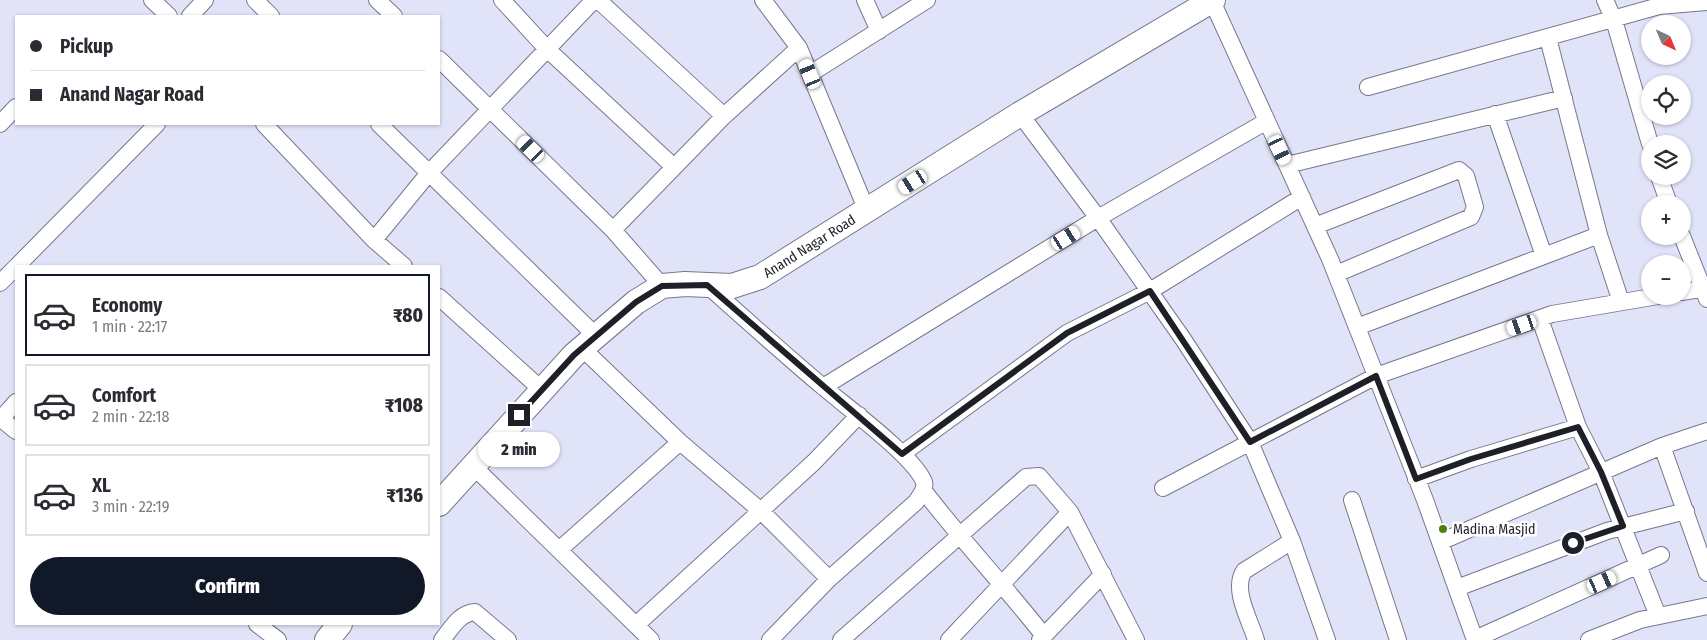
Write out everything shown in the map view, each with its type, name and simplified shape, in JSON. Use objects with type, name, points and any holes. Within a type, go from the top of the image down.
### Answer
[{"type":"street","points":[[152,0],[168,15]]},
{"type":"street","points":[[191,15],[205,0]]},
{"type":"street","points":[[255,0],[270,15]]},
{"type":"street","points":[[377,0],[393,15]]},
{"type":"street","points":[[502,0],[547,49],[674,167]]},
{"type":"street","points":[[374,240],[428,174],[594,0]]},
{"type":"street","points":[[598,0],[724,116]]},
{"type":"street","points":[[763,0],[799,48],[867,211]]},
{"type":"street","points":[[865,0],[879,31]]},
{"type":"street","points":[[810,74],[926,0]]},
{"type":"street","points":[[1212,0],[1336,274],[1440,542],[1475,640],[1661,555]]},
{"type":"street","name":"Anand Nagar Road","points":[[662,286],[732,286],[760,277],[1020,114],[1212,0]]},
{"type":"street","points":[[1605,0],[1614,20],[1647,135]]},
{"type":"street","points":[[1368,87],[1659,6],[1707,2]]},
{"type":"street","points":[[1548,38],[1599,235],[1622,302]]},
{"type":"street","points":[[613,230],[724,116],[799,48]]},
{"type":"street","points":[[440,60],[613,230],[662,286],[636,302],[589,342],[542,390],[440,503]]},
{"type":"street","points":[[1287,165],[1564,98]]},
{"type":"street","points":[[0,124],[15,108]]},
{"type":"street","points":[[1020,114],[1150,291],[1250,442],[1292,541],[1327,640]]},
{"type":"street","points":[[1496,114],[1544,256]]},
{"type":"street","points":[[823,387],[1098,218],[1267,121]]},
{"type":"street","points":[[17,265],[156,125]]},
{"type":"street","points":[[265,125],[374,240],[403,265]]},
{"type":"street","points":[[380,125],[589,342],[680,442],[761,511],[829,579]]},
{"type":"street","points":[[1315,226],[1458,170],[1466,176],[1476,207],[1471,216],[1336,274]]},
{"type":"street","points":[[902,454],[1067,333],[1150,291],[1302,197]]},
{"type":"street","points":[[1357,327],[1599,235]]},
{"type":"street","points":[[1686,245],[1706,292],[1691,292]]},
{"type":"street","points":[[0,283],[15,267]]},
{"type":"street","points":[[707,285],[902,454],[924,483],[924,491],[916,502],[829,579],[770,640]]},
{"type":"street","points":[[440,299],[542,390]]},
{"type":"street","points":[[1163,488],[1376,376],[1540,319],[1641,299]]},
{"type":"street","points":[[1540,319],[1578,427],[1601,472],[1658,616]]},
{"type":"street","points":[[15,403],[1,418],[15,429]]},
{"type":"street","points":[[636,625],[814,462],[859,416]]},
{"type":"street","points":[[1416,479],[1471,459],[1578,427]]},
{"type":"street","points":[[1440,542],[1662,446],[1707,431]]},
{"type":"street","points":[[560,550],[680,442]]},
{"type":"street","points":[[1662,446],[1707,573]]},
{"type":"street","points":[[473,466],[651,640]]},
{"type":"street","points":[[841,640],[1026,476],[1034,475],[1039,476],[1070,512],[1136,640]]},
{"type":"street","points":[[924,491],[958,536],[1003,583],[1042,638],[1102,574]]},
{"type":"street","points":[[1352,500],[1398,640]]},
{"type":"street","points":[[1456,588],[1607,531],[1686,510]]},
{"type":"street","points":[[949,640],[1070,512]]},
{"type":"street","points":[[1256,640],[1240,589],[1239,579],[1244,571],[1292,541]]},
{"type":"street","points":[[1589,640],[1640,620],[1707,606]]},
{"type":"street","points":[[442,640],[458,620],[468,613],[475,612],[508,640]]},
{"type":"street","points":[[258,625],[278,640]]},
{"type":"street","points":[[327,640],[339,625]]},
{"type":"place","name":"Madina Masjid","points":[[1443,529]]},
{"type":"route","points":[[519,415],[574,355],[636,302],[662,286],[684,284],[707,285],[902,454],[1067,333],[1150,291],[1250,442],[1376,376],[1416,479],[1471,459],[1578,427],[1601,472],[1623,526],[1573,543]]}]
